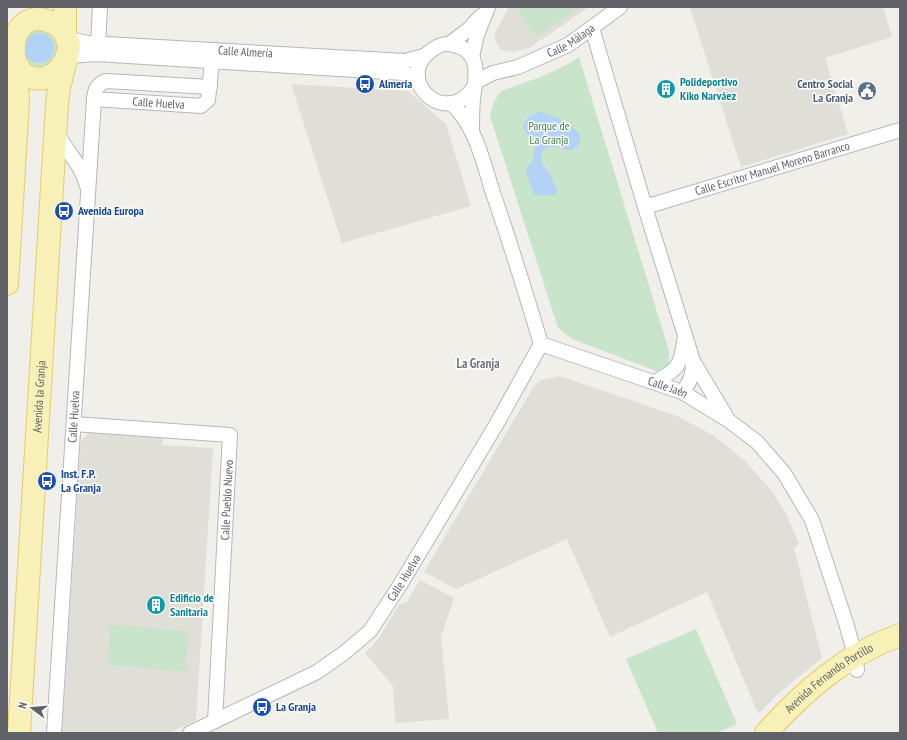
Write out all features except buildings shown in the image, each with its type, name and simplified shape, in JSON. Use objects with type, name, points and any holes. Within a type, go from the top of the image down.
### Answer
[{"type":"main road","points":[[16,29],[18,7]]},
{"type":"main road","name":"Avenida la Granja","points":[[19,733],[56,131],[59,88],[66,47],[64,7]]},
{"type":"main road","points":[[7,284],[18,102],[16,68],[9,52],[11,37],[16,29],[30,20],[39,18],[56,24],[66,47],[55,74],[43,78],[29,77],[16,68]]},
{"type":"main road","name":"Avenida Fernando Portillo","points":[[766,733],[808,690],[900,635]]},
{"type":"main road","name":"Avenida Fernando Portillo","points":[[785,733],[856,662],[900,650]]},
{"type":"street","points":[[98,44],[100,7]]},
{"type":"street","name":"Calle Málaga","points":[[475,83],[493,73],[518,66],[568,45],[620,7]]},
{"type":"street","points":[[475,83],[470,94],[462,100],[452,103],[435,101],[427,96],[420,85],[417,70],[424,56],[433,48],[449,44],[469,29],[488,8]]},
{"type":"street","points":[[472,130],[477,73],[473,59],[477,35],[488,8]]},
{"type":"street","points":[[592,28],[684,338],[687,360],[682,392]]},
{"type":"street","name":"Calle Almería","points":[[66,47],[98,44],[405,60],[424,56]]},
{"type":"street","points":[[449,44],[462,48],[473,59]]},
{"type":"street","name":"Calle Almería","points":[[66,47],[96,54],[402,73],[418,78]]},
{"type":"street","name":"Calle Málaga","points":[[473,59],[506,67],[518,66]]},
{"type":"street","name":"Calle Huelva","points":[[94,99],[201,106],[208,100],[212,61]]},
{"type":"street","name":"Calle Huelva","points":[[54,733],[95,90],[99,84],[106,81],[210,87]]},
{"type":"street","points":[[452,103],[460,111],[472,130],[511,244],[541,344]]},
{"type":"street","name":"Calle Escritor Manuel Moreno Barranco","points":[[645,207],[900,130]]},
{"type":"street","points":[[56,131],[65,148],[77,163],[84,176],[88,192]]},
{"type":"street","name":"Calle Huelva","points":[[190,733],[317,672],[344,653],[370,631],[400,585],[496,425],[541,344]]},
{"type":"street","name":"Calle Jaén","points":[[541,344],[682,392],[728,420],[757,442],[784,473],[812,520],[856,662]]},
{"type":"street","points":[[655,382],[670,374],[687,360]]},
{"type":"street","points":[[687,360],[728,420]]},
{"type":"street","name":"Calle Pueblo Nuevo","points":[[74,424],[230,434],[214,721]]},
{"type":"shaded area","points":[[509,7],[589,7],[529,48],[513,52],[501,50],[495,41],[495,33]]},
{"type":"shaded area","points":[[690,7],[883,7],[892,37],[825,58],[848,134],[741,167]]},
{"type":"shaded area","points":[[291,84],[408,91],[446,124],[471,206],[342,243]]},
{"type":"shaded area","points":[[559,376],[677,416],[713,435],[744,460],[771,490],[787,515],[799,544],[794,548],[822,658],[779,693],[758,714],[707,592],[610,637],[567,539],[456,589],[424,572],[534,386],[541,380]]},
{"type":"shaded area","points":[[89,433],[163,438],[162,445],[213,448],[196,720],[169,733],[62,733],[81,441]]},
{"type":"shaded area","points":[[420,580],[454,598],[441,637],[449,719],[395,723],[393,686],[365,653],[377,641],[399,605],[407,602]]},
{"type":"green space","points":[[516,7],[579,7],[536,37]]},
{"type":"green space","points":[[26,30],[53,31],[60,50],[48,68],[26,66]]},
{"type":"green space","name":"Parque de La Granja","points":[[579,57],[669,351],[669,366],[659,372],[572,339],[558,328],[490,116],[494,102],[501,91],[551,73]]},
{"type":"green space","points":[[111,625],[188,631],[185,671],[108,665]]},
{"type":"green space","points":[[696,629],[737,724],[717,733],[658,733],[626,659]]},
{"type":"water","points":[[39,33],[50,37],[54,48],[50,59],[39,63],[28,59],[24,48],[28,37]]},
{"type":"water","points":[[538,112],[545,113],[562,120],[577,131],[580,137],[579,144],[573,150],[552,147],[544,150],[542,155],[542,164],[550,173],[557,191],[555,195],[534,195],[526,172],[532,160],[535,147],[534,143],[523,127],[528,117]]},
{"type":"place","name":"Almería","points":[[365,84]]},
{"type":"place","name":"Polideportivo Kiko Narváez","points":[[666,89]]},
{"type":"place","name":"Centro Social La Granja","points":[[867,91]]},
{"type":"place","name":"Avenida Europa","points":[[64,211]]},
{"type":"place","name":"Inst. F.P. La Granja","points":[[47,481]]},
{"type":"place","name":"Edificio de Sanitaria","points":[[156,605]]},
{"type":"place","name":"La Granja","points":[[262,707]]},
{"type":"district","name":"La Granja","points":[[478,363]]}]
